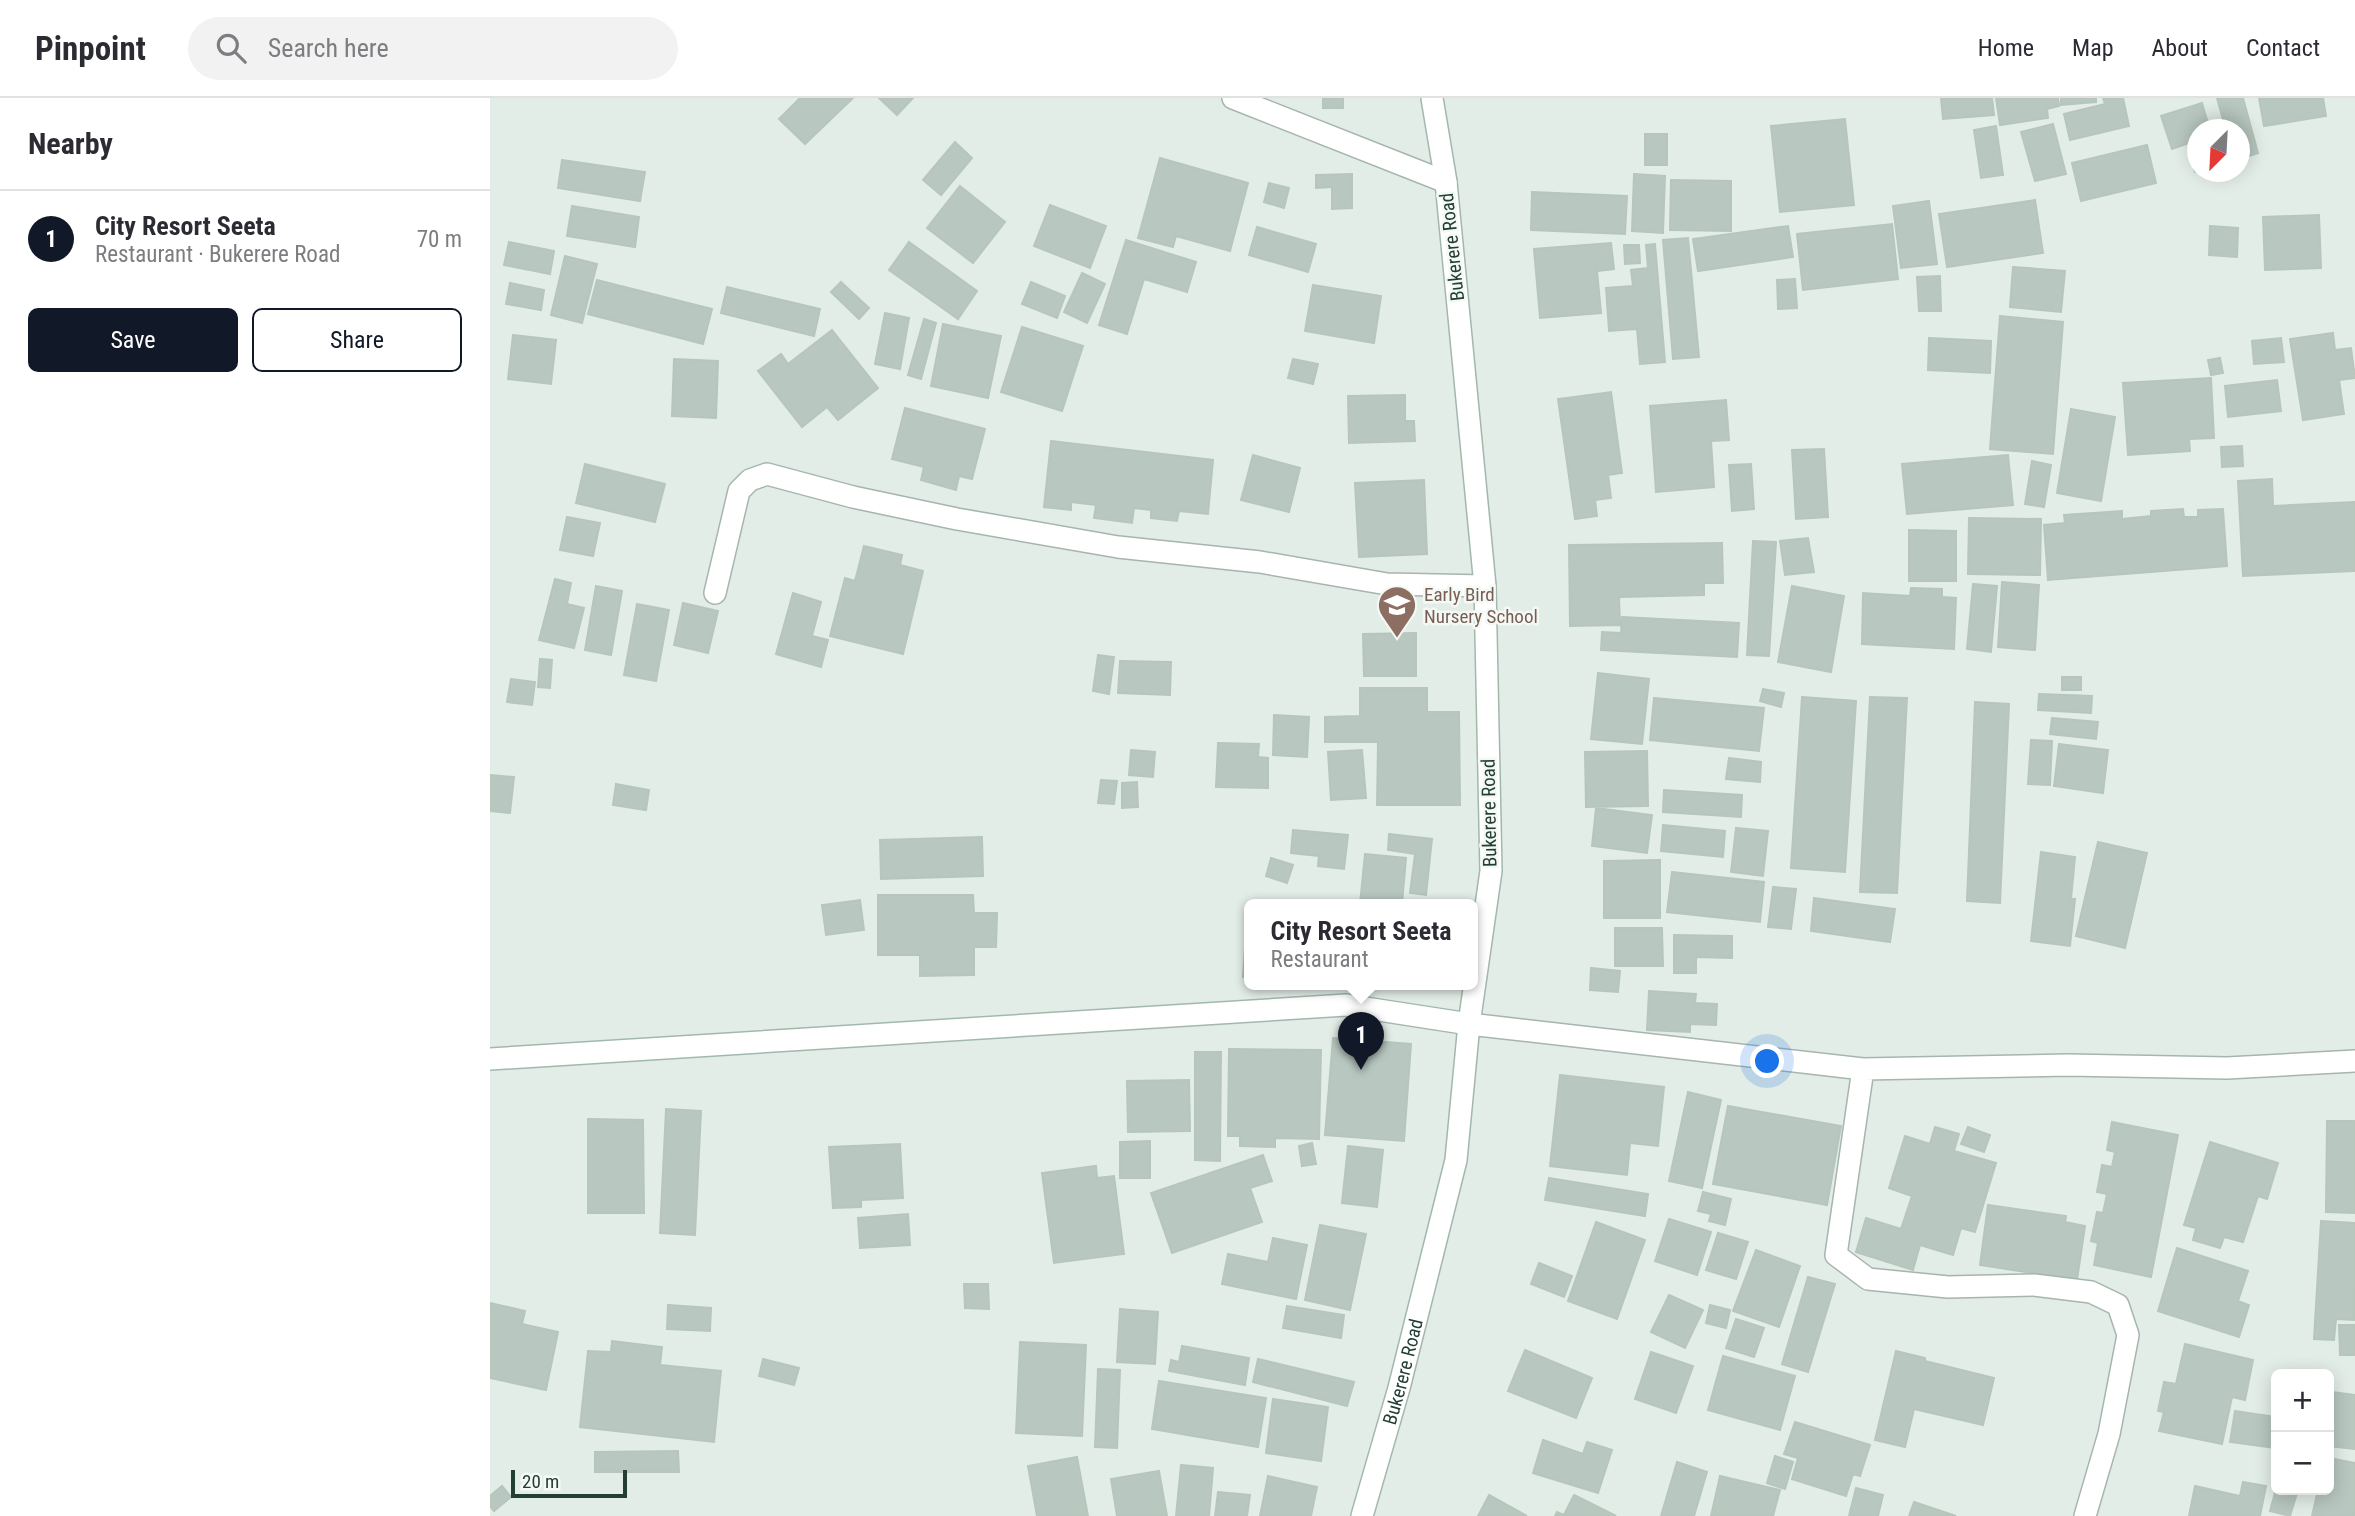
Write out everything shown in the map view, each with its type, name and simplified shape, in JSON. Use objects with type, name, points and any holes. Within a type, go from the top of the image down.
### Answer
[{"type":"street","points":[[1233,98],[1446,182]]},
{"type":"street","name":"Bukerere Road","points":[[1432,98],[1446,182],[1485,586],[1491,871],[1478,961]]},
{"type":"street","points":[[715,593],[739,491],[750,480],[767,474],[853,497],[957,519],[1118,547],[1260,562],[1387,584],[1485,586]]},
{"type":"street","name":"Bukerere Road","points":[[1362,1516],[1399,1388],[1456,1160],[1474,990]]},
{"type":"street","points":[[490,1059],[1346,1005],[1469,1024],[1863,1069],[2068,1065],[2227,1068],[2355,1060]]},
{"type":"street","points":[[1863,1069],[1836,1255],[1868,1279],[1948,1287],[2034,1285],[2091,1292],[2118,1305],[2128,1335],[2109,1434],[2085,1516]]},
{"type":"building","points":[[800,98],[853,98],[805,144],[779,119]]},
{"type":"building","points":[[879,98],[913,98],[897,115]]},
{"type":"building","points":[[1323,98],[1343,98],[1343,108],[1323,108]]},
{"type":"building","points":[[1941,98],[1992,98],[1994,115],[1943,119]]},
{"type":"building","points":[[1996,98],[2058,98],[2059,106],[2047,109],[2048,118],[2000,125]]},
{"type":"building","points":[[2061,98],[2096,98],[2096,102],[2061,105]]},
{"type":"building","points":[[2103,98],[2123,98],[2129,126],[2070,140],[2064,114],[2105,104]]},
{"type":"building","points":[[2217,98],[2243,98],[2249,119],[2223,119]]},
{"type":"building","points":[[2259,98],[2323,98],[2326,116],[2264,126]]},
{"type":"building","points":[[2202,103],[2207,119],[2187,119],[2187,144],[2172,149],[2161,116]]},
{"type":"building","points":[[1845,119],[1854,205],[1780,212],[1771,126]]},
{"type":"building","points":[[2053,124],[2066,174],[2035,181],[2021,132]]},
{"type":"building","points":[[2250,124],[2258,153],[2250,156]]},
{"type":"building","points":[[1996,126],[2003,175],[1981,178],[1974,130]]},
{"type":"building","points":[[1645,134],[1667,134],[1667,165],[1645,165]]},
{"type":"building","points":[[955,142],[972,158],[941,195],[923,180]]},
{"type":"building","points":[[2147,145],[2156,183],[2081,201],[2072,163]]},
{"type":"building","points":[[1160,158],[1248,183],[1230,251],[1176,236],[1173,247],[1138,238]]},
{"type":"building","points":[[562,160],[645,172],[640,201],[558,188]]},
{"type":"building","points":[[1352,174],[1352,208],[1332,209],[1332,187],[1316,188],[1316,175]]},
{"type":"building","points":[[1634,174],[1665,176],[1663,233],[1632,231]]},
{"type":"building","points":[[1671,180],[1731,181],[1731,231],[1670,230]]},
{"type":"building","points":[[1269,183],[1289,188],[1284,208],[1264,202]]},
{"type":"building","points":[[960,186],[1005,222],[973,263],[927,228]]},
{"type":"building","points":[[1532,192],[1627,196],[1625,234],[1531,230]]},
{"type":"building","points":[[2035,200],[2043,253],[1947,267],[1939,214]]},
{"type":"building","points":[[1929,201],[1937,264],[1901,268],[1893,206]]},
{"type":"building","points":[[1050,205],[1106,226],[1090,268],[1034,246]]},
{"type":"building","points":[[572,206],[639,217],[635,247],[567,236]]},
{"type":"building","points":[[2319,215],[2321,268],[2265,270],[2263,217]]},
{"type":"building","points":[[1892,224],[1898,279],[1803,290],[1797,234]]},
{"type":"building","points":[[1788,226],[1793,257],[1698,271],[1693,239]]},
{"type":"building","points":[[2210,226],[2238,228],[2237,257],[2209,255]]},
{"type":"building","points":[[1257,227],[1316,244],[1308,272],[1249,255]]},
{"type":"building","points":[[1688,238],[1699,357],[1673,359],[1663,240]]},
{"type":"building","points":[[1126,240],[1196,262],[1187,292],[1144,279],[1127,334],[1099,325]]},
{"type":"building","points":[[509,242],[554,251],[550,274],[504,265]]},
{"type":"building","points":[[909,242],[977,291],[958,319],[889,270]]},
{"type":"building","points":[[1611,243],[1614,269],[1597,271],[1601,313],[1540,318],[1534,249]]},
{"type":"building","points":[[1655,244],[1665,362],[1640,364],[1637,329],[1609,331],[1606,288],[1633,286],[1631,270],[1648,268],[1646,245]]},
{"type":"building","points":[[1624,245],[1639,245],[1640,263],[1625,264]]},
{"type":"building","points":[[565,256],[597,264],[582,323],[551,315]]},
{"type":"building","points":[[2013,267],[2065,271],[2061,312],[2010,307]]},
{"type":"building","points":[[1082,273],[1105,284],[1087,323],[1064,312]]},
{"type":"building","points":[[1940,276],[1941,311],[1919,311],[1917,277]]},
{"type":"building","points":[[1795,279],[1797,308],[1778,309],[1777,280]]},
{"type":"building","points":[[597,280],[712,309],[703,344],[588,314]]},
{"type":"building","points":[[841,282],[869,308],[859,319],[831,292]]},
{"type":"building","points":[[1031,282],[1065,296],[1057,318],[1022,304]]},
{"type":"building","points":[[510,283],[544,290],[541,310],[506,304]]},
{"type":"building","points":[[1313,285],[1381,296],[1374,343],[1305,331]]},
{"type":"building","points":[[727,287],[820,309],[814,336],[721,313]]},
{"type":"building","points":[[885,313],[909,318],[900,369],[875,364]]},
{"type":"building","points":[[2000,316],[2063,322],[2053,454],[1990,449]]},
{"type":"building","points":[[924,319],[936,323],[921,379],[908,375]]},
{"type":"building","points":[[943,324],[1001,336],[988,398],[931,386]]},
{"type":"building","points":[[1022,327],[1083,346],[1062,411],[1001,392]]},
{"type":"building","points":[[832,330],[878,388],[838,420],[827,407],[802,427],[758,371],[781,354],[788,364]]},
{"type":"building","points":[[2333,333],[2335,350],[2351,348],[2355,378],[2339,380],[2344,414],[2303,420],[2290,339]]},
{"type":"building","points":[[513,335],[556,340],[551,384],[508,379]]},
{"type":"building","points":[[1929,338],[1991,341],[1990,373],[1928,370]]},
{"type":"building","points":[[2281,338],[2284,362],[2254,364],[2252,341]]},
{"type":"building","points":[[2220,358],[2223,373],[2211,375],[2208,360]]},
{"type":"building","points":[[674,359],[718,361],[716,418],[672,416]]},
{"type":"building","points":[[1293,359],[1318,364],[1313,384],[1288,378]]},
{"type":"building","points":[[2211,378],[2214,438],[2189,439],[2190,451],[2128,455],[2123,383]]},
{"type":"building","points":[[2277,380],[2281,411],[2228,417],[2225,386]]},
{"type":"building","points":[[1611,392],[1622,473],[1608,475],[1611,498],[1595,500],[1597,516],[1575,519],[1558,399]]},
{"type":"building","points":[[1405,395],[1405,421],[1414,421],[1415,441],[1349,443],[1348,396]]},
{"type":"building","points":[[1726,400],[1729,440],[1711,441],[1714,487],[1656,492],[1650,406]]},
{"type":"building","points":[[905,408],[985,429],[972,479],[959,476],[956,490],[921,480],[924,467],[892,459]]},
{"type":"building","points":[[2071,409],[2115,417],[2101,501],[2057,493]]},
{"type":"building","points":[[1051,441],[1213,460],[1208,514],[1179,511],[1177,521],[1151,518],[1151,510],[1134,508],[1132,523],[1094,518],[1096,505],[1071,502],[1071,510],[1044,507]]},
{"type":"building","points":[[2242,446],[2243,466],[2222,467],[2221,447]]},
{"type":"building","points":[[1824,449],[1828,517],[1796,519],[1792,450]]},
{"type":"building","points":[[1253,455],[1300,468],[1289,512],[1241,500]]},
{"type":"building","points":[[2008,455],[2013,505],[1907,514],[1902,464]]},
{"type":"building","points":[[2032,461],[2051,465],[2044,507],[2025,504]]},
{"type":"building","points":[[585,464],[665,484],[655,522],[576,503]]},
{"type":"building","points":[[1751,464],[1754,509],[1732,511],[1729,465]]},
{"type":"building","points":[[2272,479],[2273,506],[2355,502],[2355,571],[2243,576],[2238,481]]},
{"type":"building","points":[[1424,480],[1427,554],[1359,557],[1355,483]]},
{"type":"building","points":[[2183,509],[2184,517],[2198,517],[2198,510],[2223,509],[2227,566],[2048,580],[2044,525],[2065,523],[2064,515],[2122,511],[2122,519],[2151,516],[2151,511]]},
{"type":"building","points":[[567,517],[600,523],[593,556],[560,550]]},
{"type":"building","points":[[1969,518],[2041,519],[2040,575],[1968,574]]},
{"type":"building","points":[[1909,530],[1956,531],[1956,581],[1909,581]]},
{"type":"building","points":[[1808,538],[1814,572],[1785,575],[1780,541]]},
{"type":"building","points":[[1753,541],[1776,542],[1769,656],[1747,655]]},
{"type":"building","points":[[1722,543],[1723,583],[1704,583],[1704,595],[1619,597],[1620,625],[1570,626],[1569,545]]},
{"type":"building","points":[[864,546],[902,555],[900,565],[923,571],[903,654],[830,636],[845,578],[855,581]]},
{"type":"building","points":[[555,579],[571,583],[567,604],[584,608],[574,648],[539,640]]},
{"type":"building","points":[[2002,582],[2039,585],[2035,650],[1998,647]]},
{"type":"building","points":[[1973,584],[1997,586],[1991,652],[1967,649]]},
{"type":"building","points":[[596,586],[622,591],[611,655],[585,650]]},
{"type":"building","points":[[1792,586],[1844,596],[1831,672],[1778,662]]},
{"type":"building","points":[[1911,588],[1942,589],[1942,597],[1956,598],[1954,649],[1862,644],[1863,593],[1910,596]]},
{"type":"building","points":[[793,593],[821,602],[812,636],[828,640],[821,667],[776,654]]},
{"type":"building","points":[[683,603],[718,611],[708,653],[674,645]]},
{"type":"building","points":[[637,604],[669,610],[656,681],[624,675]]},
{"type":"building","points":[[1622,617],[1739,623],[1737,657],[1601,650],[1602,632],[1621,633]]},
{"type":"building","points":[[1416,633],[1416,676],[1364,676],[1363,634]]},
{"type":"building","points":[[1098,655],[1114,657],[1109,694],[1093,691]]},
{"type":"building","points":[[540,659],[552,660],[550,688],[538,687]]},
{"type":"building","points":[[1120,661],[1171,662],[1170,695],[1118,693]]},
{"type":"building","points":[[1598,673],[1649,679],[1642,744],[1591,739]]},
{"type":"building","points":[[2062,677],[2081,677],[2081,690],[2062,690]]},
{"type":"building","points":[[511,679],[535,682],[532,705],[507,702]]},
{"type":"building","points":[[1360,688],[1427,688],[1427,712],[1459,712],[1460,805],[1377,805],[1378,742],[1325,742],[1325,717],[1360,716]]},
{"type":"building","points":[[1763,689],[1784,693],[1781,707],[1760,701]]},
{"type":"building","points":[[2039,694],[2092,696],[2091,713],[2038,710]]},
{"type":"building","points":[[1802,697],[1856,701],[1845,872],[1791,868]]},
{"type":"building","points":[[1870,697],[1907,698],[1897,893],[1860,892]]},
{"type":"building","points":[[1654,698],[1764,708],[1759,751],[1650,740]]},
{"type":"building","points":[[1975,702],[2009,704],[2000,903],[1967,901]]},
{"type":"building","points":[[1274,715],[1309,717],[1307,757],[1273,755]]},
{"type":"building","points":[[2052,718],[2098,722],[2096,739],[2050,734]]},
{"type":"building","points":[[2031,740],[2052,741],[2050,785],[2028,784]]},
{"type":"building","points":[[1218,743],[1259,744],[1258,757],[1268,758],[1268,788],[1216,787]]},
{"type":"building","points":[[2059,744],[2108,750],[2103,793],[2054,786]]},
{"type":"building","points":[[1131,750],[1155,752],[1153,777],[1129,775]]},
{"type":"building","points":[[1362,750],[1366,798],[1331,800],[1328,752]]},
{"type":"building","points":[[1647,751],[1648,806],[1586,807],[1585,752]]},
{"type":"building","points":[[1729,758],[1761,762],[1760,782],[1726,779]]},
{"type":"building","points":[[490,775],[514,777],[510,813],[490,811]]},
{"type":"building","points":[[1101,780],[1117,781],[1114,804],[1098,803]]},
{"type":"building","points":[[1137,782],[1138,807],[1122,808],[1122,783]]},
{"type":"building","points":[[616,784],[649,790],[646,810],[613,805]]},
{"type":"building","points":[[1664,790],[1742,795],[1741,817],[1663,812]]},
{"type":"building","points":[[1596,808],[1652,815],[1647,853],[1592,846]]},
{"type":"building","points":[[1663,825],[1725,831],[1723,857],[1661,851]]},
{"type":"building","points":[[1736,828],[1768,831],[1763,876],[1731,872]]},
{"type":"building","points":[[1293,830],[1348,835],[1344,869],[1318,866],[1319,856],[1291,853]]},
{"type":"building","points":[[1389,834],[1432,839],[1426,895],[1410,893],[1415,854],[1388,850]]},
{"type":"building","points":[[982,837],[983,876],[881,879],[880,840]]},
{"type":"building","points":[[2098,842],[2147,853],[2125,948],[2076,936]]},
{"type":"building","points":[[2041,852],[2075,857],[2071,899],[2075,899],[2070,946],[2031,941]]},
{"type":"building","points":[[1365,854],[1406,858],[1402,899],[1360,899]]},
{"type":"building","points":[[1271,858],[1293,865],[1287,883],[1266,876]]},
{"type":"building","points":[[1660,860],[1660,918],[1604,918],[1604,861]]},
{"type":"building","points":[[1672,872],[1764,882],[1760,922],[1667,912]]},
{"type":"building","points":[[1773,887],[1796,889],[1791,929],[1768,927]]},
{"type":"building","points":[[878,895],[973,895],[974,913],[997,913],[996,947],[974,947],[974,975],[920,976],[920,955],[878,955]]},
{"type":"building","points":[[1814,898],[1895,909],[1890,942],[1811,931]]},
{"type":"building","points":[[860,900],[864,930],[826,935],[822,905]]},
{"type":"building","points":[[1615,928],[1662,928],[1663,966],[1615,966]]},
{"type":"building","points":[[1674,935],[1732,936],[1732,958],[1696,957],[1696,973],[1674,973]]},
{"type":"building","points":[[1591,968],[1620,971],[1618,992],[1590,990]]},
{"type":"building","points":[[1649,991],[1696,994],[1695,1003],[1717,1004],[1716,1025],[1690,1024],[1690,1032],[1647,1030]]},
{"type":"building","points":[[1333,1038],[1411,1044],[1404,1141],[1325,1135]]},
{"type":"building","points":[[1229,1049],[1321,1050],[1319,1139],[1275,1138],[1275,1147],[1240,1146],[1240,1136],[1228,1136]]},
{"type":"building","points":[[1195,1052],[1221,1052],[1220,1161],[1195,1160]]},
{"type":"building","points":[[1560,1075],[1664,1087],[1658,1146],[1630,1143],[1627,1175],[1550,1166]]},
{"type":"building","points":[[1189,1080],[1190,1131],[1128,1132],[1127,1081]]},
{"type":"building","points":[[1688,1092],[1721,1100],[1702,1188],[1669,1181]]},
{"type":"building","points":[[1728,1106],[1841,1126],[1827,1205],[1713,1184]]},
{"type":"building","points":[[666,1109],[701,1111],[695,1235],[660,1233]]},
{"type":"building","points":[[588,1119],[643,1120],[644,1213],[588,1213]]},
{"type":"building","points":[[2327,1121],[2355,1121],[2355,1213],[2326,1212]]},
{"type":"building","points":[[2112,1122],[2178,1135],[2151,1277],[2094,1265],[2098,1243],[2091,1241],[2097,1212],[2103,1213],[2107,1194],[2097,1192],[2102,1165],[2112,1167],[2115,1152],[2107,1150]]},
{"type":"building","points":[[1935,1127],[1959,1134],[1954,1151],[1996,1163],[1975,1232],[1961,1228],[1953,1255],[1920,1245],[1913,1270],[1856,1252],[1866,1218],[1901,1229],[1912,1196],[1889,1188],[1905,1136],[1930,1144]]},
{"type":"building","points":[[1968,1127],[1990,1135],[1984,1152],[1961,1144]]},
{"type":"building","points":[[1150,1141],[1150,1178],[1120,1178],[1120,1142]]},
{"type":"building","points":[[2210,1142],[2278,1163],[2267,1199],[2258,1196],[2243,1242],[2224,1237],[2220,1248],[2193,1240],[2196,1228],[2184,1225]]},
{"type":"building","points":[[1312,1143],[1316,1164],[1302,1166],[1299,1146]]},
{"type":"building","points":[[900,1144],[903,1198],[861,1200],[861,1207],[833,1208],[829,1147]]},
{"type":"building","points":[[1348,1146],[1383,1150],[1377,1207],[1342,1203]]},
{"type":"building","points":[[1263,1155],[1272,1181],[1250,1188],[1262,1222],[1172,1253],[1151,1193]]},
{"type":"building","points":[[1096,1166],[1097,1178],[1114,1176],[1124,1254],[1054,1263],[1042,1173]]},
{"type":"building","points":[[1549,1178],[1648,1194],[1645,1216],[1545,1200]]},
{"type":"building","points":[[1703,1192],[1731,1199],[1725,1225],[1709,1221],[1711,1214],[1698,1211]]},
{"type":"building","points":[[1988,1205],[2066,1216],[2065,1222],[2085,1226],[2077,1280],[1980,1265]]},
{"type":"building","points":[[908,1214],[910,1245],[860,1248],[858,1218]]},
{"type":"building","points":[[1669,1219],[1711,1232],[1697,1275],[1655,1261]]},
{"type":"building","points":[[2321,1221],[2355,1223],[2354,1320],[2336,1319],[2334,1340],[2314,1339]]},
{"type":"building","points":[[1596,1222],[1645,1240],[1617,1319],[1568,1301]]},
{"type":"building","points":[[1320,1225],[1366,1234],[1350,1310],[1305,1300]]},
{"type":"building","points":[[1718,1233],[1748,1242],[1736,1279],[1706,1270]]},
{"type":"building","points":[[1273,1238],[1307,1245],[1296,1299],[1222,1284],[1228,1254],[1268,1262]]},
{"type":"building","points":[[2177,1248],[2248,1271],[2238,1301],[2249,1305],[2239,1337],[2158,1311]]},
{"type":"building","points":[[1756,1250],[1800,1266],[1779,1327],[1733,1311]]},
{"type":"building","points":[[1539,1263],[1572,1276],[1564,1297],[1531,1284]]},
{"type":"building","points":[[1808,1277],[1835,1284],[1808,1372],[1782,1364]]},
{"type":"building","points":[[964,1284],[988,1284],[989,1309],[965,1308]]},
{"type":"building","points":[[1669,1295],[1703,1310],[1685,1348],[1651,1332]]},
{"type":"building","points":[[490,1303],[525,1311],[522,1324],[558,1332],[546,1390],[490,1378]]},
{"type":"building","points":[[668,1305],[711,1308],[710,1331],[667,1329]]},
{"type":"building","points":[[1710,1305],[1730,1310],[1726,1328],[1706,1323]]},
{"type":"building","points":[[1287,1306],[1344,1315],[1341,1338],[1283,1328]]},
{"type":"building","points":[[1120,1309],[1158,1312],[1155,1364],[1117,1362]]},
{"type":"building","points":[[1736,1319],[1764,1328],[1754,1357],[1726,1348]]},
{"type":"building","points":[[2339,1325],[2355,1325],[2355,1355],[2340,1355]]},
{"type":"building","points":[[612,1341],[662,1347],[660,1365],[721,1371],[714,1442],[580,1427],[588,1351],[611,1352]]},
{"type":"building","points":[[1020,1342],[1086,1345],[1082,1436],[1016,1433]]},
{"type":"building","points":[[2185,1344],[2253,1360],[2245,1400],[2232,1397],[2222,1444],[2159,1431],[2164,1412],[2158,1411],[2164,1382],[2176,1384]]},
{"type":"building","points":[[1182,1346],[1249,1358],[1245,1385],[1169,1371],[1171,1360],[1179,1362]]},
{"type":"building","points":[[1525,1350],[1592,1378],[1576,1418],[1508,1391]]},
{"type":"building","points":[[1896,1351],[1994,1378],[1983,1425],[1914,1409],[1905,1447],[1875,1440]]},
{"type":"building","points":[[1651,1352],[1693,1366],[1676,1413],[1635,1399]]},
{"type":"building","points":[[1723,1356],[1795,1376],[1780,1430],[1708,1410]]},
{"type":"building","points":[[763,1359],[799,1368],[794,1385],[759,1376]]},
{"type":"building","points":[[1258,1359],[1354,1382],[1347,1406],[1253,1382]]},
{"type":"building","points":[[1098,1369],[1120,1370],[1117,1448],[1095,1447]]},
{"type":"building","points":[[1159,1381],[1266,1398],[1258,1447],[1152,1429]]},
{"type":"building","points":[[2334,1392],[2355,1395],[2355,1449],[2334,1447]]},
{"type":"building","points":[[1273,1399],[1328,1407],[1321,1461],[1266,1453]]},
{"type":"building","points":[[2235,1411],[2271,1416],[2271,1447],[2230,1442]]},
{"type":"building","points":[[1795,1422],[1870,1445],[1860,1476],[1853,1474],[1846,1496],[1792,1479],[1798,1458],[1784,1454]]},
{"type":"building","points":[[1543,1440],[1583,1454],[1587,1442],[1612,1450],[1598,1493],[1533,1473]]},
{"type":"building","points":[[678,1451],[679,1472],[595,1472],[595,1452]]},
{"type":"building","points":[[1775,1456],[1793,1462],[1785,1489],[1767,1483]]},
{"type":"building","points":[[1077,1457],[1088,1516],[1037,1516],[1028,1466]]},
{"type":"building","points":[[2334,1459],[2355,1463],[2355,1516],[2312,1516],[2317,1495],[2334,1495]]},
{"type":"building","points":[[1677,1462],[1707,1472],[1694,1516],[1661,1516]]},
{"type":"building","points":[[1181,1465],[1213,1468],[1209,1516],[1176,1516]]},
{"type":"building","points":[[1159,1471],[1167,1516],[1117,1516],[1111,1479]]},
{"type":"building","points":[[1268,1476],[1317,1487],[1311,1516],[1260,1516]]},
{"type":"building","points":[[1720,1476],[1780,1490],[1773,1516],[1711,1516]]},
{"type":"building","points":[[2243,1482],[2266,1486],[2260,1516],[2189,1516],[2195,1486],[2240,1496]]},
{"type":"building","points":[[502,1486],[511,1497],[494,1511],[490,1506],[490,1496]]},
{"type":"building","points":[[1856,1488],[1883,1495],[1878,1516],[1849,1516]]},
{"type":"building","points":[[1218,1492],[1250,1495],[1247,1516],[1215,1516]]},
{"type":"building","points":[[1489,1495],[1527,1516],[1478,1516]]},
{"type":"building","points":[[1574,1495],[1616,1516],[1555,1516],[1557,1512],[1564,1515]]},
{"type":"building","points":[[2274,1495],[2296,1495],[2290,1516],[2270,1511]]},
{"type":"building","points":[[1914,1502],[1956,1516],[1909,1516]]},
{"type":"place","name":"Early Bird Nursery School","points":[[1397,639]]},
{"type":"place","name":"City Resort Seeta","points":[[1361,1070]]}]
